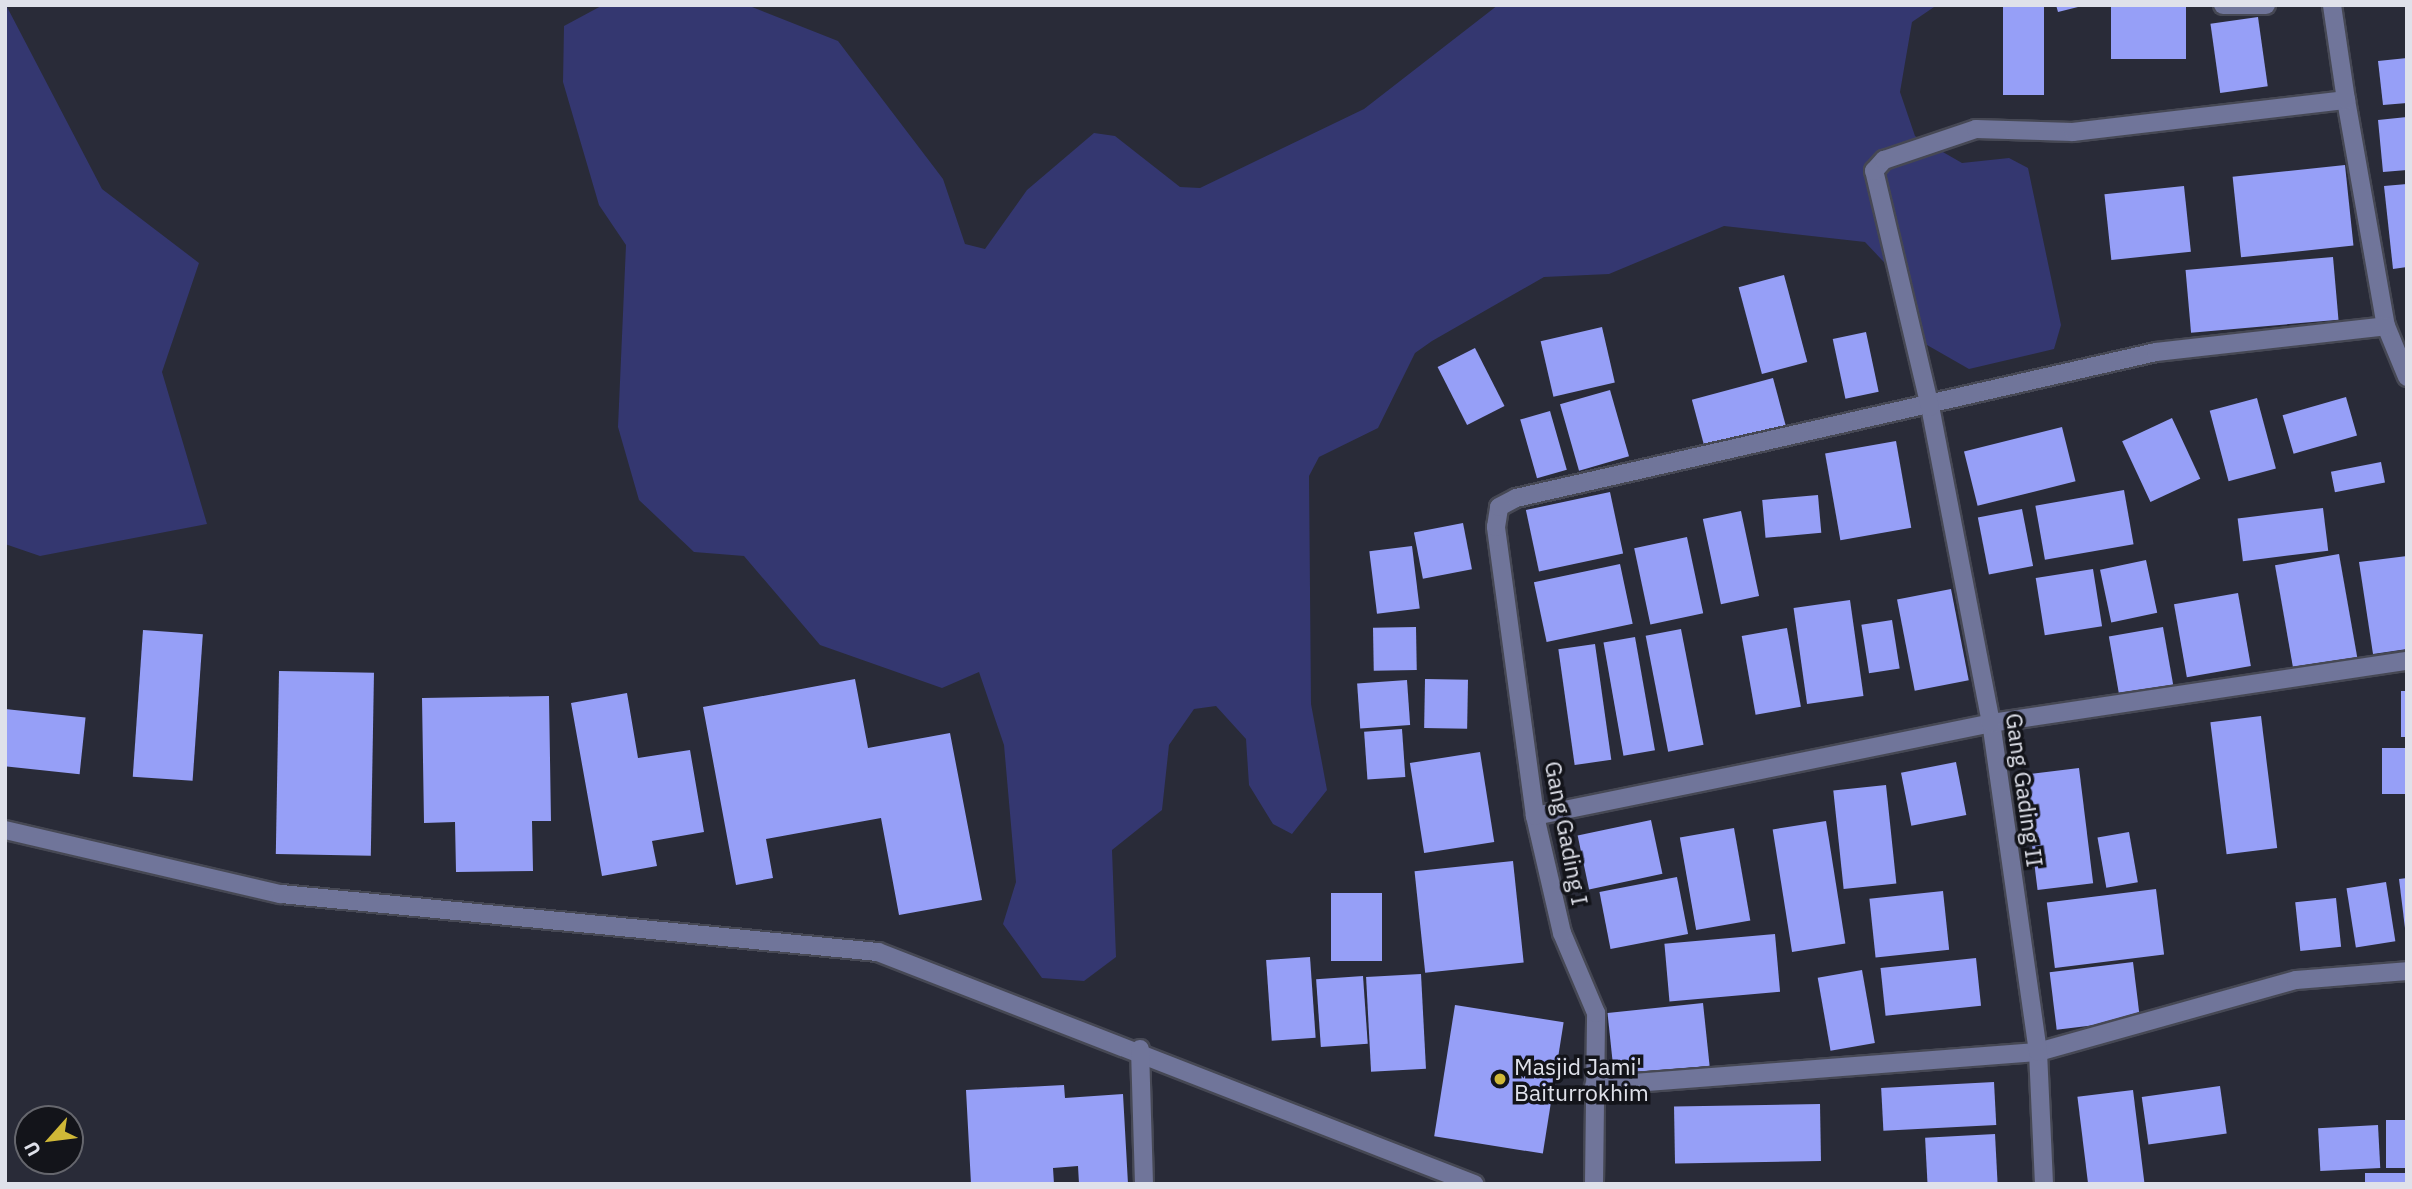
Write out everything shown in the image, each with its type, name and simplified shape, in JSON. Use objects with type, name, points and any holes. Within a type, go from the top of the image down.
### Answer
[{"type":"street","points":[[2223,5],[2266,5]]},
{"type":"street","points":[[2332,5],[2386,326],[2407,377]]},
{"type":"street","name":"Gang Gading II","points":[[2044,1184],[2038,1052],[1991,723],[1930,407],[1874,179],[1878,163],[1976,129],[2073,132],[2346,100]]},
{"type":"street","points":[[1930,407],[2155,352],[2386,326]]},
{"type":"street","name":"Gang Gading I","points":[[1594,1184],[1596,1013],[1562,933],[1535,816],[1496,527],[1499,507],[1516,498],[1930,407]]},
{"type":"street","points":[[1535,816],[1991,723],[2407,662]]},
{"type":"street","points":[[5,830],[281,894],[878,952],[1140,1049],[1474,1184]]},
{"type":"street","points":[[1594,1086],[2038,1052],[2296,980],[2407,971]]},
{"type":"street","points":[[1140,1049],[1144,1184]]},
{"type":"shaded area","points":[[6,5],[102,189],[199,263],[162,372],[207,524],[40,556],[5,544]]},
{"type":"shaded area","points":[[603,5],[747,5],[838,41],[943,179],[965,244],[985,249],[1027,190],[1094,133],[1115,136],[1180,187],[1200,188],[1364,109],[1498,5],[1937,5],[1912,22],[1900,92],[1915,136],[1962,163],[2009,158],[2028,168],[2061,325],[2054,349],[1969,369],[1927,345],[1897,276],[1865,242],[1724,226],[1609,274],[1544,277],[1432,341],[1415,353],[1378,428],[1319,457],[1309,476],[1311,704],[1327,790],[1292,834],[1273,824],[1249,785],[1246,739],[1216,706],[1194,709],[1169,745],[1162,810],[1112,850],[1116,957],[1084,981],[1042,978],[1003,924],[1016,882],[1004,745],[979,672],[942,688],[820,645],[744,556],[694,552],[639,500],[618,427],[626,245],[599,205],[563,82],[564,26]]},
{"type":"building","points":[[2003,5],[2044,5],[2044,95],[2003,95]]},
{"type":"building","points":[[2056,5],[2082,5],[2082,6],[2058,12]]},
{"type":"building","points":[[2111,5],[2186,5],[2186,59],[2111,59]]},
{"type":"building","points":[[2258,17],[2268,86],[2220,93],[2210,24]]},
{"type":"building","points":[[2407,58],[2407,103],[2383,105],[2378,61]]},
{"type":"building","points":[[2407,117],[2407,170],[2383,172],[2378,120]]},
{"type":"building","points":[[2345,165],[2353,246],[2241,257],[2233,177]]},
{"type":"building","points":[[2407,184],[2407,267],[2393,269],[2384,186]]},
{"type":"building","points":[[2184,186],[2191,252],[2111,260],[2104,194]]},
{"type":"building","points":[[2333,257],[2338,320],[2191,333],[2186,270]]},
{"type":"building","points":[[1784,275],[1807,362],[1762,374],[1739,287]]},
{"type":"building","points":[[1602,327],[1615,383],[1553,397],[1541,341]]},
{"type":"building","points":[[1866,332],[1879,392],[1845,399],[1833,339]]},
{"type":"building","points":[[1475,348],[1505,406],[1467,425],[1438,367]]},
{"type":"building","points":[[1773,378],[1786,427],[1705,449],[1692,400]]},
{"type":"building","points":[[1610,390],[1629,456],[1579,471],[1560,404]]},
{"type":"building","points":[[2346,397],[2357,435],[2294,454],[2283,415]]},
{"type":"building","points":[[2257,398],[2276,469],[2229,481],[2210,411]]},
{"type":"building","points":[[1550,411],[1567,470],[1537,478],[1520,420]]},
{"type":"building","points":[[2172,418],[2200,479],[2150,502],[2122,441]]},
{"type":"building","points":[[2062,427],[2076,481],[1978,506],[1964,451]]},
{"type":"building","points":[[1896,441],[1911,528],[1840,540],[1825,454]]},
{"type":"building","points":[[2381,462],[2385,483],[2335,492],[2331,472]]},
{"type":"building","points":[[2124,490],[2134,544],[2045,560],[2035,506]]},
{"type":"building","points":[[1610,492],[1623,554],[1539,572],[1526,510]]},
{"type":"building","points":[[1818,495],[1821,533],[1766,538],[1762,500]]},
{"type":"building","points":[[2323,508],[2328,551],[2243,561],[2238,518]]},
{"type":"building","points":[[2022,509],[2033,566],[1989,575],[1978,518]]},
{"type":"building","points":[[1741,511],[1759,596],[1721,604],[1703,519]]},
{"type":"building","points":[[1463,523],[1472,569],[1423,579],[1414,533]]},
{"type":"building","points":[[1687,537],[1703,613],[1650,625],[1634,548]]},
{"type":"building","points":[[1412,546],[1420,609],[1377,614],[1369,551]]},
{"type":"building","points":[[2339,554],[2358,659],[2294,671],[2275,565]]},
{"type":"building","points":[[2407,556],[2407,649],[2373,654],[2359,562]]},
{"type":"building","points":[[2146,560],[2157,613],[2111,623],[2100,570]]},
{"type":"building","points":[[1620,564],[1633,624],[1547,642],[1534,582]]},
{"type":"building","points":[[2093,569],[2102,626],[2045,635],[2036,578]]},
{"type":"building","points":[[1951,589],[1969,680],[1915,691],[1897,599]]},
{"type":"building","points":[[2238,593],[2251,666],[2187,677],[2174,604]]},
{"type":"building","points":[[1850,600],[1863,696],[1807,704],[1794,608]]},
{"type":"building","points":[[1892,620],[1900,668],[1869,673],[1861,625]]},
{"type":"building","points":[[1416,627],[1417,670],[1374,671],[1373,628]]},
{"type":"building","points":[[2163,627],[2174,689],[2120,699],[2109,637]]},
{"type":"building","points":[[1787,628],[1801,707],[1756,715],[1742,636]]},
{"type":"building","points":[[1681,629],[1704,745],[1668,752],[1646,636]]},
{"type":"building","points":[[143,630],[203,634],[193,781],[133,777]]},
{"type":"building","points":[[1635,637],[1655,750],[1623,756],[1603,643]]},
{"type":"building","points":[[1595,644],[1611,760],[1575,765],[1558,649]]},
{"type":"building","points":[[279,671],[374,673],[371,856],[276,854]]},
{"type":"building","points":[[855,679],[868,748],[950,733],[982,900],[899,915],[881,818],[766,839],[773,878],[736,885],[703,707]]},
{"type":"building","points":[[1425,679],[1468,680],[1467,729],[1424,728]]},
{"type":"building","points":[[1407,680],[1410,725],[1360,728],[1357,683]]},
{"type":"building","points":[[2401,691],[2407,691],[2407,737],[2401,737]]},
{"type":"building","points":[[627,693],[638,758],[690,750],[704,832],[652,841],[657,866],[602,876],[571,703]]},
{"type":"building","points":[[549,696],[551,821],[532,821],[533,871],[456,872],[455,822],[424,823],[422,698]]},
{"type":"building","points":[[5,709],[86,717],[80,774],[5,766]]},
{"type":"building","points":[[2261,716],[2277,848],[2227,854],[2210,722]]},
{"type":"building","points":[[1402,729],[1405,777],[1367,780],[1364,732]]},
{"type":"building","points":[[2382,748],[2407,748],[2407,794],[2382,794]]},
{"type":"building","points":[[1480,752],[1494,842],[1424,853],[1410,763]]},
{"type":"building","points":[[1956,762],[1966,815],[1911,826],[1901,773]]},
{"type":"building","points":[[2079,768],[2093,883],[2038,890],[2023,775]]},
{"type":"building","points":[[1886,785],[1896,883],[1844,889],[1833,791]]},
{"type":"building","points":[[1651,820],[1662,874],[1589,889],[1578,836]]},
{"type":"building","points":[[1826,821],[1845,943],[1792,952],[1773,829]]},
{"type":"building","points":[[1734,828],[1750,921],[1696,930],[1680,838]]},
{"type":"building","points":[[2129,832],[2138,882],[2106,888],[2097,838]]},
{"type":"building","points":[[1513,861],[1524,962],[1425,973],[1415,871]]},
{"type":"building","points":[[1677,877],[1688,934],[1611,949],[1599,892]]},
{"type":"building","points":[[2407,878],[2407,928],[2405,928],[2399,879]]},
{"type":"building","points":[[2386,882],[2395,941],[2356,948],[2346,888]]},
{"type":"building","points":[[2156,889],[2164,955],[2055,968],[2047,902]]},
{"type":"building","points":[[1943,891],[1949,950],[1876,957],[1869,899]]},
{"type":"building","points":[[1331,893],[1382,893],[1382,961],[1331,961]]},
{"type":"building","points":[[2336,898],[2341,947],[2300,951],[2295,902]]},
{"type":"building","points":[[1775,934],[1780,992],[1669,1001],[1664,944]]},
{"type":"building","points":[[1310,957],[1316,1038],[1272,1041],[1266,960]]},
{"type":"building","points":[[1976,958],[1981,1006],[1886,1016],[1881,968]]},
{"type":"building","points":[[2133,962],[2140,1020],[2057,1030],[2050,972]]},
{"type":"building","points":[[1862,970],[1875,1043],[1831,1051],[1818,978]]},
{"type":"building","points":[[1421,974],[1426,1069],[1371,1072],[1366,977]]},
{"type":"building","points":[[1363,976],[1368,1044],[1321,1047],[1316,979]]},
{"type":"building","points":[[1703,1003],[1710,1066],[1614,1076],[1608,1013]]},
{"type":"building","name":"Masjid Jami' Baiturrokhim","points":[[1455,1005],[1564,1022],[1543,1154],[1434,1136]]},
{"type":"building","points":[[1994,1082],[1996,1125],[1883,1131],[1881,1088]]},
{"type":"building","points":[[1064,1085],[1065,1098],[1123,1094],[1128,1184],[1079,1184],[1078,1166],[1053,1168],[1054,1184],[971,1184],[966,1090]]},
{"type":"building","points":[[2220,1086],[2227,1134],[2148,1145],[2142,1097]]},
{"type":"building","points":[[2133,1090],[2145,1184],[2088,1184],[2077,1097]]},
{"type":"building","points":[[1820,1104],[1821,1161],[1675,1164],[1674,1107]]},
{"type":"building","points":[[2386,1120],[2407,1120],[2407,1168],[2386,1168]]},
{"type":"building","points":[[2378,1125],[2380,1168],[2320,1171],[2318,1128]]},
{"type":"building","points":[[1995,1134],[1998,1184],[1928,1184],[1925,1138]]},
{"type":"building","points":[[2365,1173],[2407,1173],[2407,1184],[2365,1184]]},
{"type":"place","name":"Masjid Jami' Baiturrokhim","points":[[1500,1079]]}]
